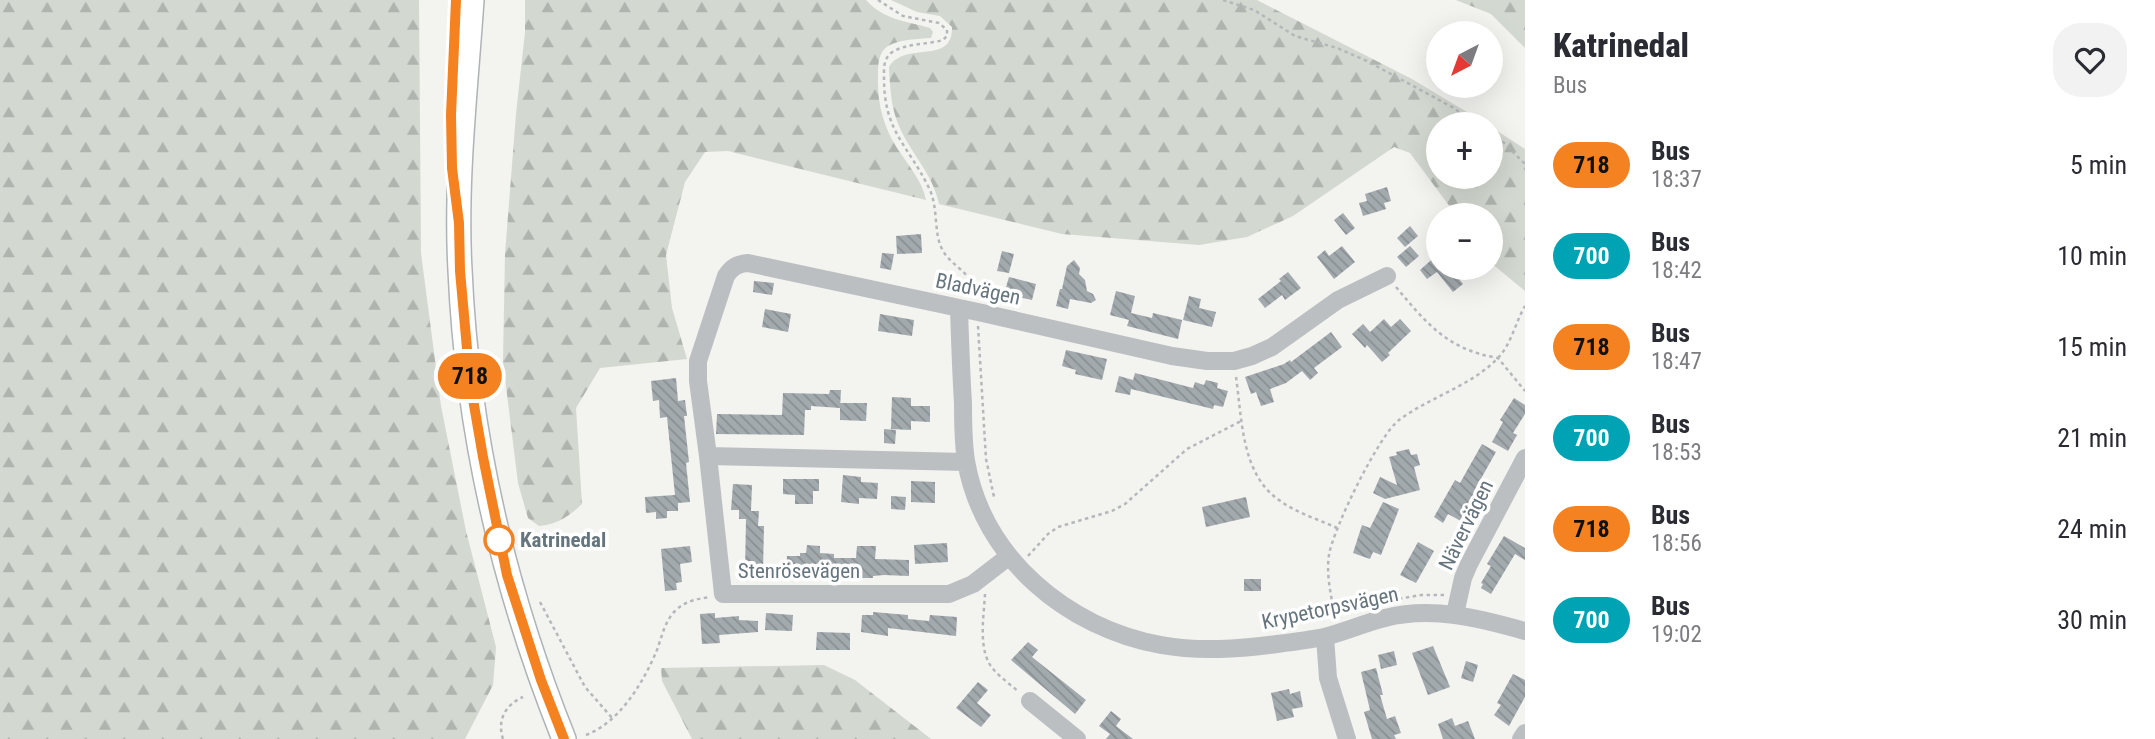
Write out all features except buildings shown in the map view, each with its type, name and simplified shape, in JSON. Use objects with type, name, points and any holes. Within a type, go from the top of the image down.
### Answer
[{"type":"main road","points":[[456,0],[451,115],[452,168],[459,223]]},
{"type":"main road","points":[[472,0],[459,223],[460,271],[470,382],[499,540],[516,603],[541,680],[575,737]]},
{"type":"street","name":"Bladvägen","points":[[708,456],[698,382],[698,361],[726,276],[735,266],[748,263],[1172,356],[1206,361],[1234,361],[1272,347],[1338,300],[1388,276]]},
{"type":"street","name":"Krypetorpsvägen","points":[[959,308],[966,462],[986,523],[1050,595],[1089,621],[1136,639],[1162,645],[1212,649],[1238,649],[1325,637],[1385,618],[1456,606],[1525,631]]},
{"type":"street","points":[[708,456],[966,462]]},
{"type":"street","name":"Stenrösevägen","points":[[708,456],[723,594],[949,594],[961,591],[1017,559]]},
{"type":"street","name":"Nävervägen","points":[[1456,606],[1469,564],[1525,458]]},
{"type":"street","points":[[1325,637],[1328,678],[1347,739]]},
{"type":"street","points":[[1030,701],[1077,739]]},
{"type":"street","points":[[1521,739],[1525,733]]},
{"type":"path","points":[[878,0],[903,16],[939,23],[947,30],[947,36],[943,40],[904,47],[887,57],[884,64],[884,86],[886,105],[894,130],[932,196],[941,248],[972,282],[978,312],[986,459],[990,485],[997,505]]},
{"type":"path","points":[[1223,0],[1254,10],[1295,36],[1337,48],[1367,61],[1459,112]]},
{"type":"path","points":[[1503,142],[1525,164]]},
{"type":"path","points":[[1388,276],[1436,332],[1475,352],[1498,358],[1525,391]]},
{"type":"path","points":[[1334,613],[1328,566],[1330,547],[1382,438],[1407,415],[1479,373],[1498,358],[1525,306]]},
{"type":"path","points":[[1234,361],[1253,470],[1267,490],[1288,506],[1338,528]]},
{"type":"path","points":[[1017,559],[1058,527],[1112,511],[1125,504],[1187,449],[1243,420]]},
{"type":"path","points":[[1017,559],[1035,563]]},
{"type":"path","points":[[985,576],[984,649],[988,661],[993,670],[1030,701]]},
{"type":"path","points":[[575,737],[604,726],[613,719],[642,680],[669,618],[676,610],[693,600],[723,594]]},
{"type":"path","points":[[1392,600],[1421,595],[1456,606]]},
{"type":"path","points":[[540,602],[585,687],[613,719]]},
{"type":"path","points":[[1275,628],[1380,603]]},
{"type":"path","points":[[503,739],[501,718],[513,701],[523,697]]},
{"type":"green space","points":[[0,0],[419,0],[421,253],[441,406],[466,531],[496,647],[493,685],[465,739],[0,739]]},
{"type":"green space","points":[[525,0],[866,0],[888,16],[930,28],[933,32],[931,38],[903,41],[888,46],[880,56],[878,68],[882,114],[892,140],[918,179],[926,200],[728,151],[705,152],[685,182],[666,255],[672,308],[687,359],[600,368],[576,408],[582,504],[562,519],[539,526],[528,518],[518,483],[503,362],[505,254],[525,32]]},
{"type":"green space","points":[[891,0],[1257,0],[1412,79],[1426,87],[1426,98],[1444,98],[1467,112],[1426,112],[1426,175],[1410,153],[1394,147],[1293,216],[1247,237],[1199,245],[1062,234],[939,204],[932,183],[896,119],[891,97],[889,67],[896,59],[937,50],[945,46],[950,39],[952,27],[940,16],[917,12]]},
{"type":"green space","points":[[1456,0],[1525,0],[1525,48],[1503,26],[1503,21],[1498,21],[1491,14]]},
{"type":"green space","points":[[1503,135],[1525,149],[1525,291],[1503,273],[1503,203],[1447,203],[1437,189],[1503,189]]},
{"type":"green space","points":[[824,665],[855,680],[931,739],[692,739],[662,681],[661,668]]},
{"type":"bus line","name":"718","points":[[456,0],[451,115],[452,168],[459,223],[460,271],[470,382],[507,575],[541,680],[564,739]]},
{"type":"place","name":"Katrinedal","points":[[499,540]]}]
